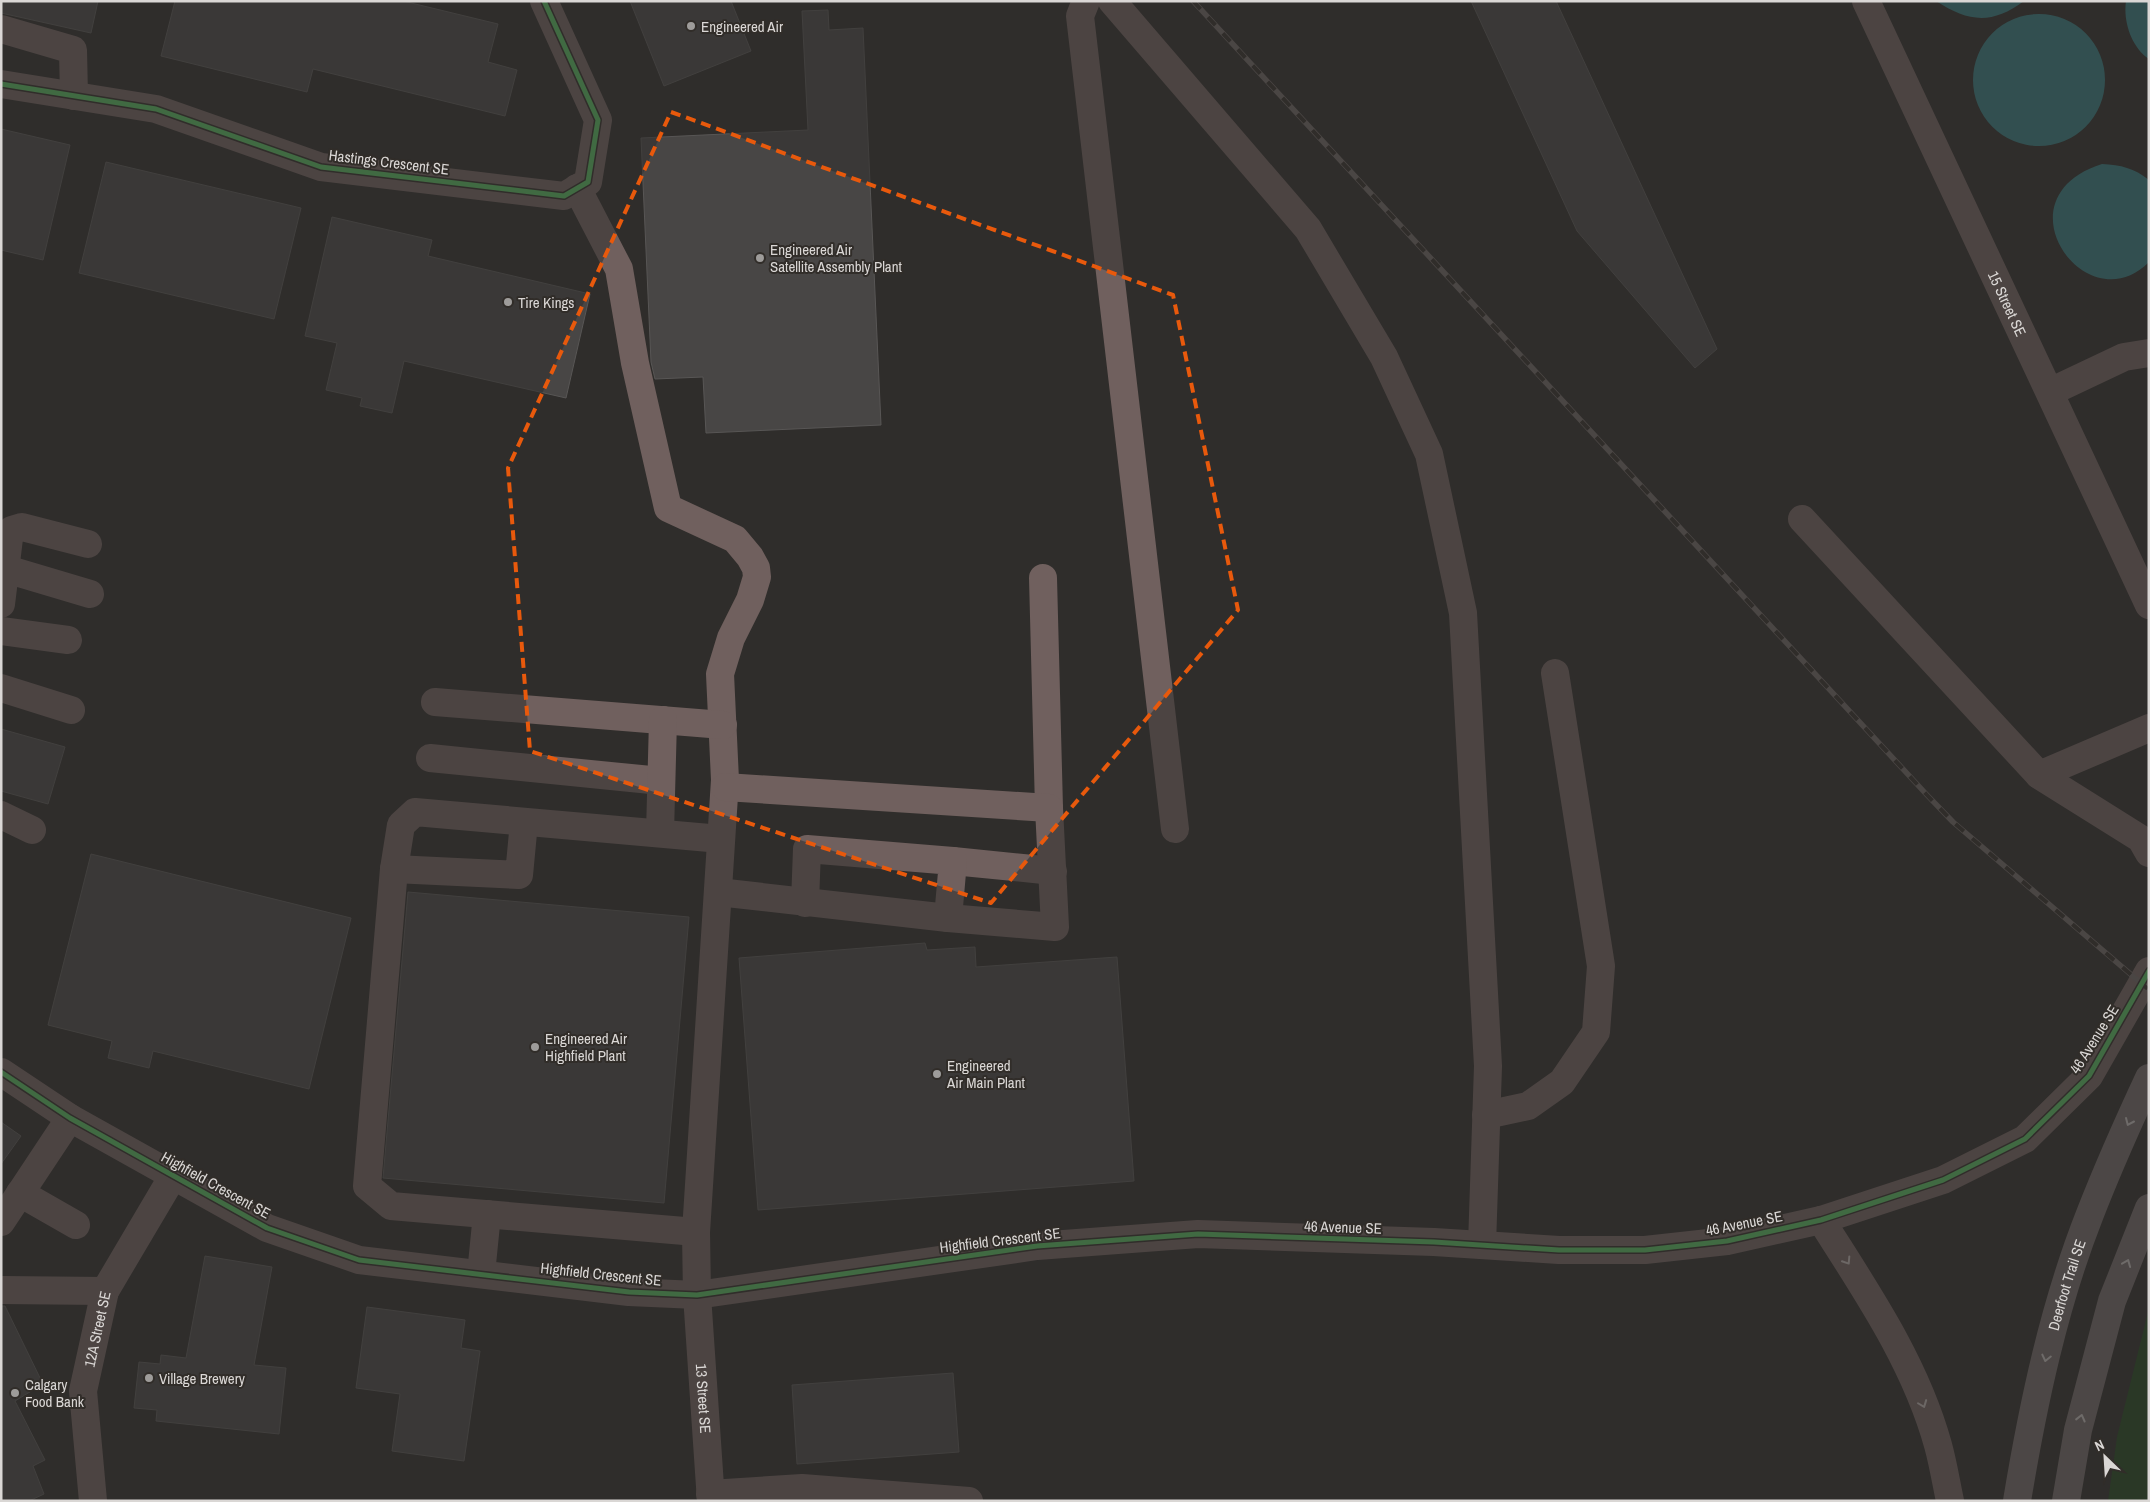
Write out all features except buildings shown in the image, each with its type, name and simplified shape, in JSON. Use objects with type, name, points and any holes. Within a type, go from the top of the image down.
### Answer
[{"type":"highway","name":"Deerfoot Trail SE","points":[[2017,1501],[2027,1440],[2066,1286],[2089,1215],[2149,1078]]},
{"type":"highway","points":[[2066,1501],[2078,1430],[2112,1301],[2149,1208]]},
{"type":"street","points":[[544,1],[598,120],[588,182],[577,188]]},
{"type":"street","points":[[1086,1],[1080,16],[1175,829]]},
{"type":"street","points":[[1112,1],[1308,230],[1384,357],[1429,454],[1463,613],[1488,1066],[1482,1245]]},
{"type":"street","name":"15 Street SE","points":[[1866,1],[2149,605]]},
{"type":"street","points":[[1,29],[73,50],[74,96]]},
{"type":"street","name":"Hastings Crescent SE","points":[[1,84],[156,110],[320,167],[564,196],[577,188]]},
{"type":"street","name":"13 Street SE","points":[[577,188],[619,269],[635,363],[668,508],[735,539],[756,568],[757,577],[750,600],[731,638],[720,674],[724,788],[696,1232],[697,1295],[711,1497]]},
{"type":"street","points":[[2050,392],[2124,357],[2149,353]]},
{"type":"street","points":[[1802,519],[2039,774],[2141,839],[2149,853]]},
{"type":"street","points":[[1,604],[12,530],[22,527],[88,544]]},
{"type":"street","points":[[6,569],[90,594]]},
{"type":"street","points":[[718,892],[948,918],[1055,927],[1049,808],[1043,578]]},
{"type":"street","points":[[1,631],[68,640]]},
{"type":"street","points":[[1486,1115],[1528,1106],[1562,1082],[1596,1032],[1601,966],[1556,673]]},
{"type":"street","points":[[1,688],[71,710]]},
{"type":"street","points":[[435,702],[723,725]]},
{"type":"street","points":[[660,834],[663,720]]},
{"type":"street","points":[[2039,774],[2149,728]]},
{"type":"street","points":[[430,758],[661,782]]},
{"type":"street","points":[[724,788],[1049,808]]},
{"type":"street","points":[[696,1232],[391,1206],[367,1186],[394,870],[402,825],[415,812],[721,839]]},
{"type":"street","points":[[1,815],[32,830]]},
{"type":"street","points":[[394,870],[519,876],[524,822]]},
{"type":"street","points":[[805,903],[807,849],[1053,871]]},
{"type":"street","points":[[948,918],[953,861]]},
{"type":"street","name":"46 Avenue SE","points":[[1245,1236],[1482,1245],[1559,1250],[1645,1250],[1727,1241],[1820,1220],[1943,1180],[2025,1139],[2089,1076],[2148,972]]},
{"type":"street","name":"Highfield Crescent SE","points":[[1,1072],[70,1118],[267,1228],[360,1260],[629,1292],[697,1295],[1037,1246],[1198,1234],[1245,1236]]},
{"type":"street","points":[[1,1222],[70,1118]]},
{"type":"street","name":"12A Street SE","points":[[93,1501],[83,1391],[105,1291],[173,1176]]},
{"type":"street","points":[[20,1193],[76,1225]]},
{"type":"street","points":[[481,1274],[487,1214]]},
{"type":"street","points":[[1820,1220],[1878,1308],[1911,1373],[1938,1444],[1950,1501]]},
{"type":"street","points":[[1,1290],[105,1291]]},
{"type":"street","points":[[711,1497],[802,1488],[969,1501]]},
{"type":"highlighted area","points":[[671,112],[1173,295],[1238,610],[991,903],[530,751],[508,468]]},
{"type":"green space","points":[[2149,1308],[2149,1501],[2108,1501],[2117,1437]]},
{"type":"water","points":[[1936,1],[2024,1],[2001,14],[1980,18],[1969,17]]},
{"type":"water","points":[[2126,1],[2149,1],[2149,59],[2137,48],[2133,41],[2127,25]]},
{"type":"water","points":[[2039,14],[2052,15],[2064,19],[2086,33],[2100,55],[2104,67],[2104,93],[2100,105],[2086,127],[2064,141],[2052,145],[2039,146],[2026,145],[2014,141],[1992,127],[1978,105],[1974,93],[1973,80],[1974,67],[1978,55],[1992,33],[2014,19],[2026,15]]},
{"type":"water","points":[[2102,164],[2127,168],[2149,180],[2149,262],[2125,277],[2100,278],[2079,268],[2062,249],[2054,227],[2055,203],[2071,181]]},
{"type":"railway","points":[[1193,1],[1953,822],[2149,990]]},
{"type":"cycle path","points":[[1,84],[156,109],[321,167],[564,196],[588,182],[598,120],[544,1]]},
{"type":"cycle path","points":[[1,1072],[70,1118],[267,1228],[359,1260],[629,1292],[697,1295],[1037,1246],[1198,1234],[1434,1242],[1559,1250],[1645,1250],[1727,1241],[1821,1220],[1943,1180],[2025,1139],[2089,1076],[2149,971]]},
{"type":"place","name":"Engineered Air","points":[[691,26]]},
{"type":"place","name":"Engineered Air Satellite Assembly Plant","points":[[760,258]]},
{"type":"place","name":"Tire Kings","points":[[508,302]]},
{"type":"place","name":"Engineered Air Highfield Plant","points":[[535,1047]]},
{"type":"place","name":"Engineered Air Main Plant","points":[[937,1074]]},
{"type":"place","name":"Village Brewery","points":[[149,1378]]},
{"type":"place","name":"Calgary Food Bank","points":[[15,1393]]}]
